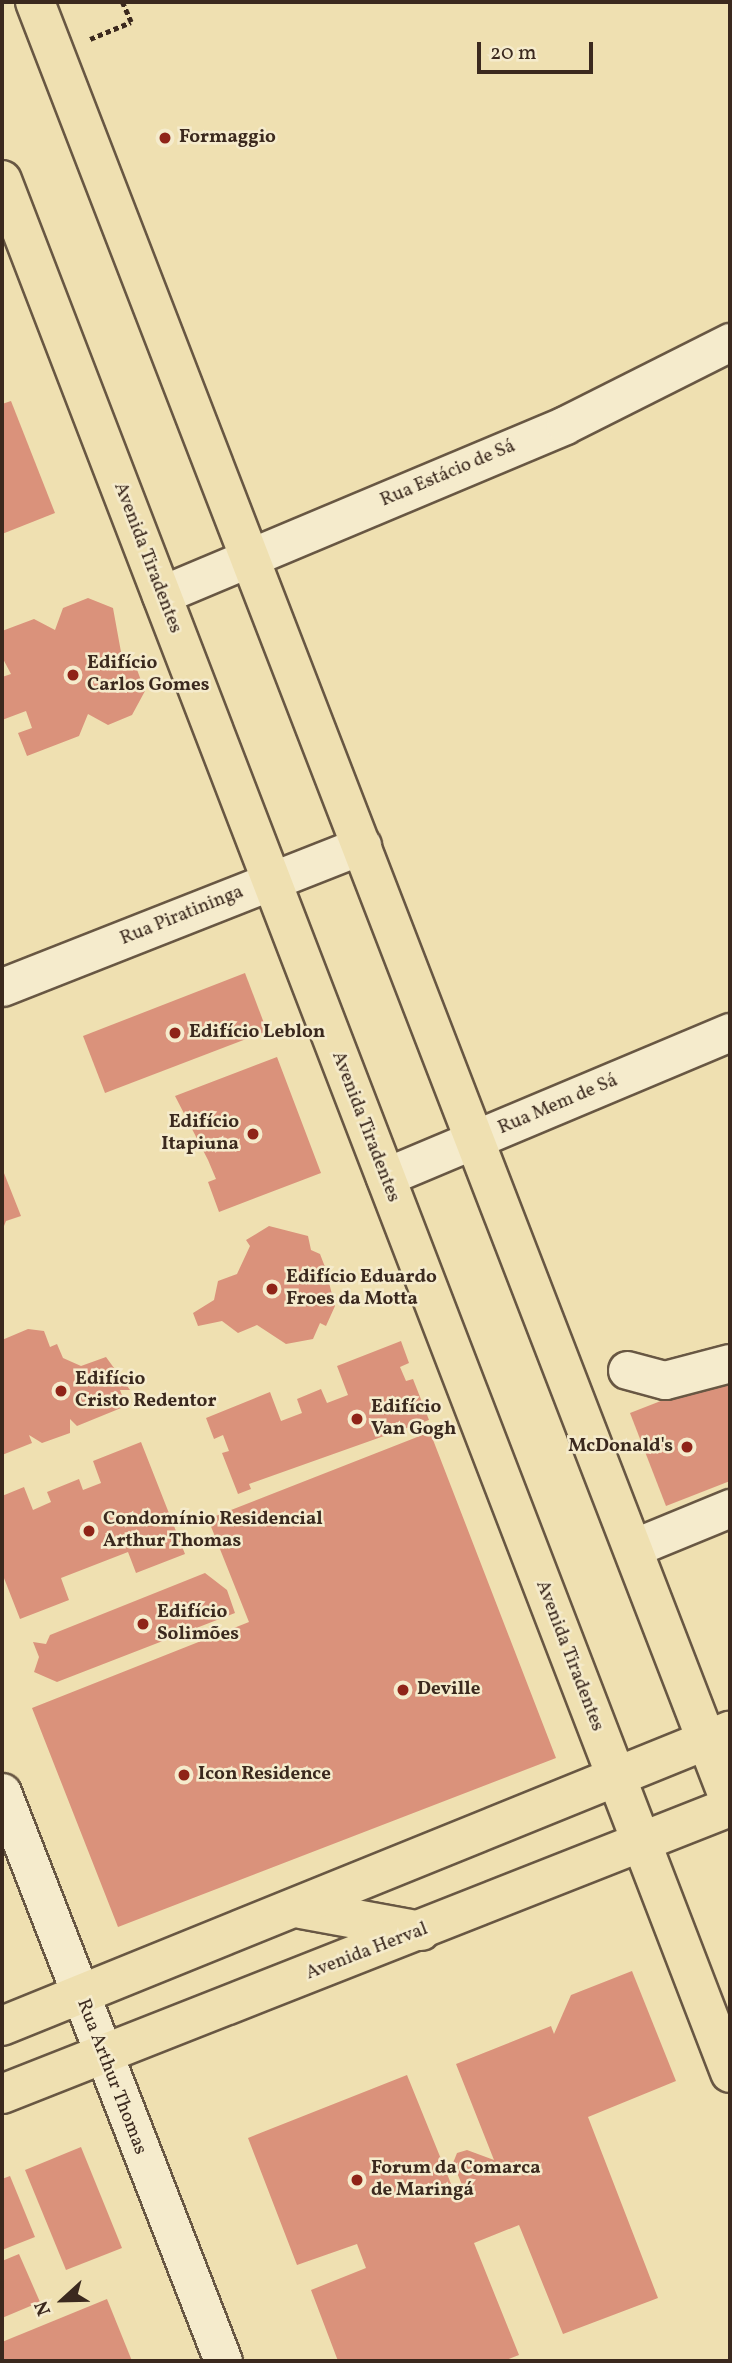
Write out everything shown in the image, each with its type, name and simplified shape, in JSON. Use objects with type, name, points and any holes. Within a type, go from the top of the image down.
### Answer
[{"type":"main road","points":[[34,2],[635,1547],[719,1735],[730,1801]]},
{"type":"main road","name":"Avenida Tiradentes","points":[[2,180],[730,2073]]},
{"type":"main road","points":[[2,2026],[78,1993],[301,1909],[618,1780],[719,1735]]},
{"type":"main road","name":"Avenida Herval","points":[[2,2094],[643,1845],[730,1807]]},
{"type":"main road","points":[[301,1909],[421,1931]]},
{"type":"street","name":"Rua Estácio de Sá","points":[[161,595],[565,425],[730,342]]},
{"type":"street","name":"Rua Piratininga","points":[[2,987],[362,845]]},
{"type":"street","name":"Rua Mem de Sá","points":[[385,1177],[730,1032]]},
{"type":"street","points":[[627,1370],[665,1380],[730,1363]]},
{"type":"street","points":[[635,1547],[730,1508]]},
{"type":"street","name":"Rua Arthur Thomas","points":[[2,1792],[223,2361]]},
{"type":"path","points":[[55,53],[131,22],[122,2]]},
{"type":"building","points":[[11,401],[55,513],[2,534],[2,404]]},
{"type":"building","name":"Edifício Carlos Gomes","points":[[88,598],[113,608],[123,663],[136,667],[145,691],[132,715],[108,725],[88,714],[79,736],[27,756],[18,733],[32,728],[26,711],[2,720],[2,677],[11,674],[2,657],[2,631],[34,619],[55,630],[63,608]]},
{"type":"building","name":"Edifício Leblon","points":[[245,973],[267,1031],[105,1093],[83,1036]]},
{"type":"building","name":"Edifício Itapiuna","points":[[277,1057],[321,1173],[219,1212],[208,1182],[216,1179],[175,1096]]},
{"type":"building","points":[[2,1168],[21,1216],[6,1221],[2,1231]]},
{"type":"building","name":"Edifício Eduardo Froes da Motta","points":[[269,1226],[308,1236],[311,1250],[320,1254],[325,1267],[319,1269],[326,1271],[335,1306],[326,1326],[320,1323],[313,1339],[286,1344],[257,1325],[238,1333],[222,1321],[198,1326],[193,1313],[214,1300],[218,1281],[237,1274],[250,1246],[246,1240]]},
{"type":"building","name":"Edifício Cristo Redentor","points":[[28,1329],[44,1331],[50,1347],[57,1344],[63,1358],[81,1366],[106,1357],[130,1390],[120,1390],[126,1406],[77,1426],[70,1419],[70,1433],[42,1443],[29,1435],[32,1443],[2,1455],[2,1340]]},
{"type":"building","name":"Edifício Van Gogh","points":[[401,1341],[409,1363],[400,1367],[406,1381],[413,1379],[429,1420],[249,1484],[251,1489],[238,1494],[222,1453],[229,1451],[223,1435],[214,1439],[206,1418],[270,1392],[281,1421],[302,1413],[297,1399],[321,1389],[327,1403],[348,1395],[337,1366]]},
{"type":"building","name":"McDonald's","points":[[730,1374],[730,1481],[666,1506],[630,1413]]},
{"type":"building","name":"Deville","points":[[430,1432],[556,1758],[118,1927],[32,1708],[249,1622],[208,1519]]},
{"type":"building","name":"Condomínio Residencial Arthur Thomas","points":[[141,1442],[185,1554],[136,1573],[128,1552],[61,1578],[69,1600],[20,1619],[2,1573],[2,1496],[24,1487],[33,1510],[51,1502],[47,1492],[79,1479],[83,1490],[101,1483],[93,1461]]},
{"type":"building","name":"Edifício Solimões","points":[[205,1573],[227,1590],[235,1613],[57,1682],[34,1672],[39,1657],[33,1642],[46,1644],[50,1635]]},
{"type":"building","name":"Forum da Comarca de Maringá","points":[[632,1971],[676,2081],[588,2117],[658,2298],[563,2334],[519,2225],[474,2243],[519,2355],[503,2361],[338,2361],[311,2290],[366,2268],[357,2244],[297,2265],[248,2138],[407,2075],[458,2201],[467,2197],[453,2163],[457,2153],[467,2150],[494,2160],[456,2064],[551,2026],[554,2034],[571,1995]]},
{"type":"building","points":[[81,2147],[122,2248],[66,2270],[25,2170]]},
{"type":"building","points":[[10,2176],[35,2237],[2,2250],[2,2179]]},
{"type":"building","points":[[19,2254],[40,2302],[2,2318],[2,2261]]},
{"type":"building","points":[[107,2299],[132,2361],[2,2361],[2,2342]]},
{"type":"place","name":"Formaggio","points":[[165,138]]},
{"type":"place","name":"Edifício Carlos Gomes","points":[[73,675]]},
{"type":"place","name":"Edifício Leblon","points":[[175,1033]]},
{"type":"place","name":"Edifício Itapiuna","points":[[253,1134]]},
{"type":"place","name":"Edifício Eduardo Froes da Motta","points":[[272,1289]]},
{"type":"place","name":"Edifício Cristo Redentor","points":[[61,1391]]},
{"type":"place","name":"Edifício Van Gogh","points":[[357,1419]]},
{"type":"place","name":"McDonald's","points":[[687,1447]]},
{"type":"place","name":"Condomínio Residencial Arthur Thomas","points":[[89,1531]]},
{"type":"place","name":"Edifício Solimões","points":[[143,1624]]},
{"type":"place","name":"Deville","points":[[403,1690]]},
{"type":"place","name":"Icon Residence","points":[[184,1775]]},
{"type":"place","name":"Forum da Comarca de Maringá","points":[[357,2180]]}]
